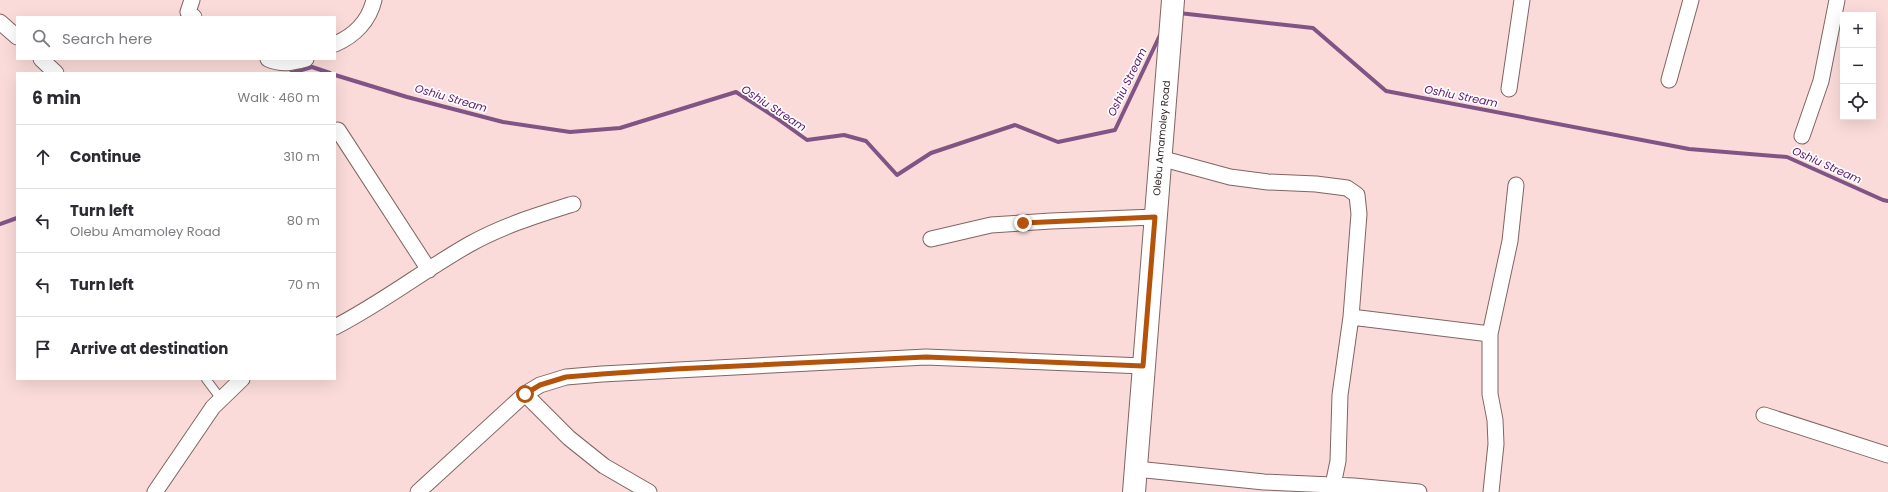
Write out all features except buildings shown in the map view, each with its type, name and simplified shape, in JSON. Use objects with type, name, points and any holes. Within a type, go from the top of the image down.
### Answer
[{"type":"street","points":[[192,0],[188,12],[193,16]]},
{"type":"street","points":[[336,44],[346,39],[361,27],[374,0]]},
{"type":"street","name":"Olebu Amamoley Road","points":[[1134,492],[1155,217],[1174,0]]},
{"type":"street","points":[[1509,89],[1522,0]]},
{"type":"street","points":[[1669,80],[1691,0]]},
{"type":"street","points":[[1802,136],[1820,80],[1837,0]]},
{"type":"street","points":[[0,22],[16,36]]},
{"type":"street","points":[[42,60],[55,72]]},
{"type":"street","points":[[270,60],[280,64],[302,60]]},
{"type":"street","points":[[338,130],[429,270]]},
{"type":"street","points":[[1160,158],[1230,177],[1268,182],[1316,184],[1347,188],[1357,195],[1359,214],[1351,317],[1340,395],[1338,461],[1333,485]]},
{"type":"street","points":[[1491,492],[1496,444],[1495,420],[1490,394],[1490,334],[1510,240],[1516,185]]},
{"type":"street","points":[[336,327],[358,316],[478,240],[523,220],[572,204]]},
{"type":"street","points":[[931,239],[991,226],[1051,221],[1155,217]]},
{"type":"street","points":[[1351,317],[1490,334]]},
{"type":"street","points":[[418,492],[525,394],[540,385],[566,377],[675,369],[926,357],[1143,366]]},
{"type":"street","points":[[155,492],[213,407],[241,380]]},
{"type":"street","points":[[525,394],[569,438],[604,466],[649,492]]},
{"type":"street","points":[[1764,415],[1888,455]]},
{"type":"street","points":[[1136,469],[1265,487],[1333,485],[1376,490],[1419,492]]},
{"type":"lane","points":[[207,380],[222,399]]},
{"type":"waterway","name":"Oshiu Stream","points":[[1179,13],[1313,28],[1386,91],[1689,149],[1787,157],[1888,201]]},
{"type":"waterway","name":"Oshiu Stream","points":[[336,75],[407,97],[503,122],[570,132],[620,128],[736,92],[807,140],[844,135],[866,141],[897,175],[931,153],[1015,125],[1058,142],[1115,130],[1161,33]]},
{"type":"waterway","name":"Oshiu Stream","points":[[294,72],[312,67],[327,72]]},
{"type":"waterway","name":"Oshiu Stream","points":[[0,224],[16,218]]},
{"type":"route","points":[[525,394],[540,385],[566,377],[675,369],[926,357],[1143,366],[1155,217],[1023,223]]}]
